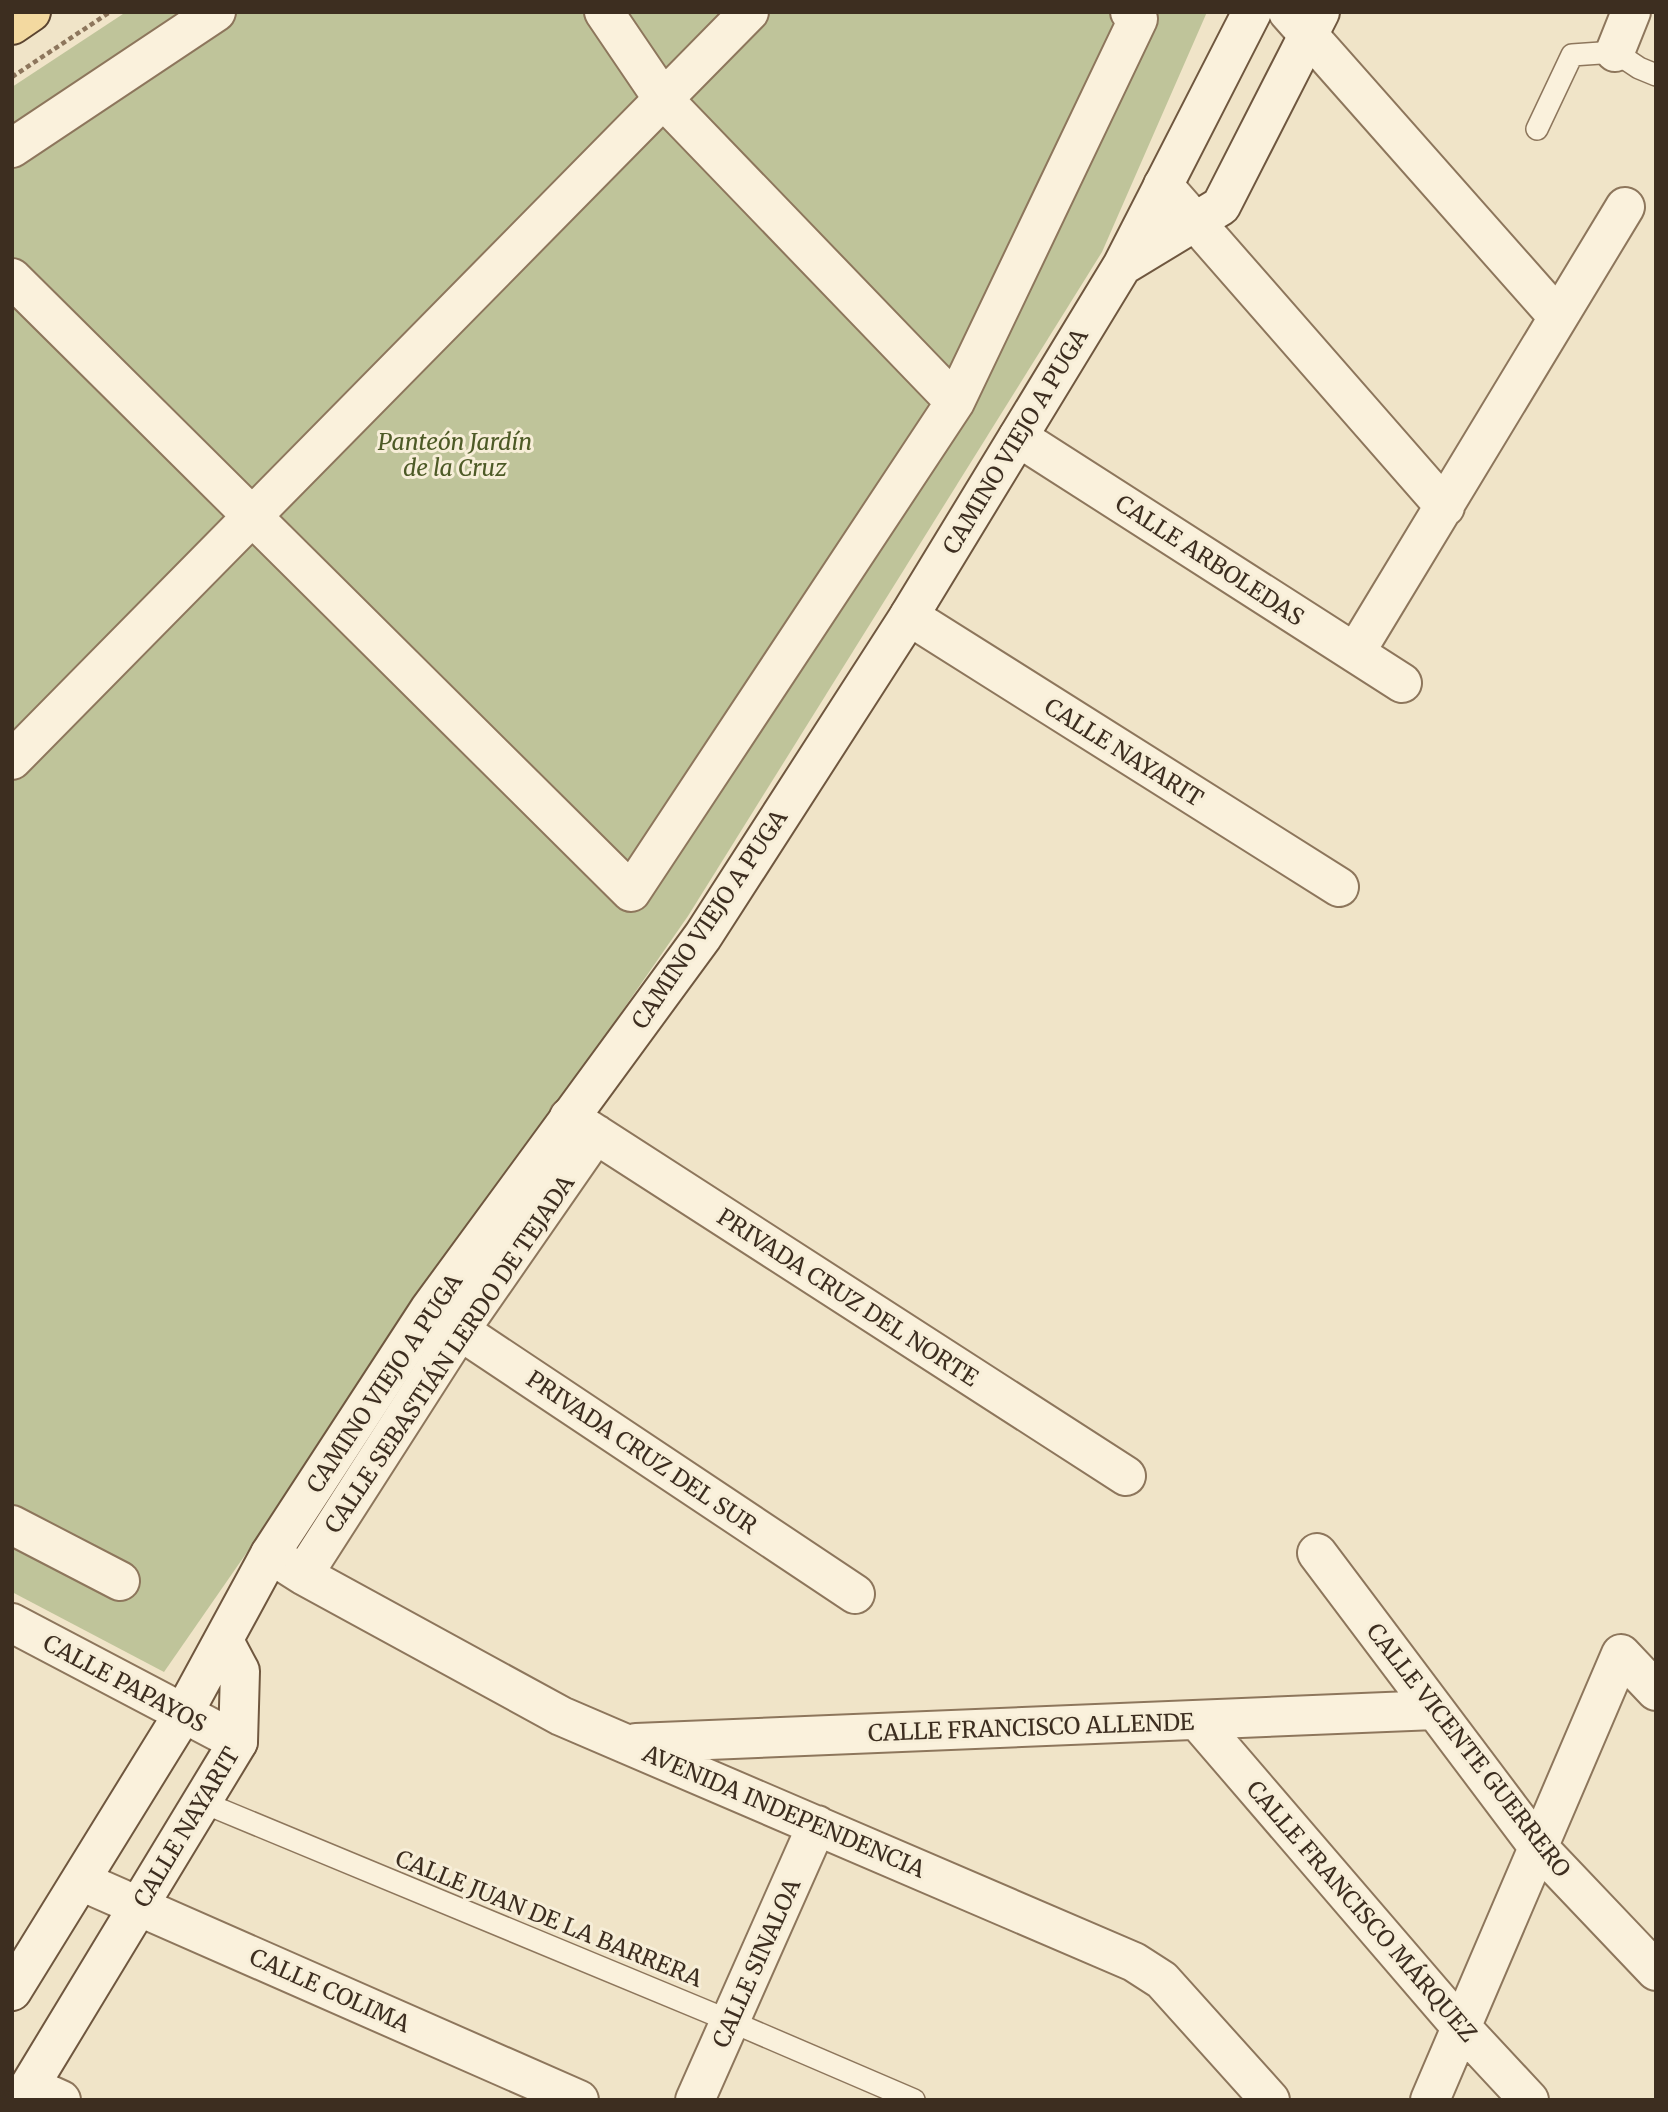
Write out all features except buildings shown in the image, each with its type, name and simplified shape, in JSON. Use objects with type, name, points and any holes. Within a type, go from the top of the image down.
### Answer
[{"type":"main road","points":[[12,24],[31,12]]},
{"type":"street","points":[[12,148],[216,12]]},
{"type":"street","points":[[604,12],[663,99],[955,402]]},
{"type":"street","points":[[12,760],[749,12]]},
{"type":"street","points":[[12,278],[631,892],[955,402],[1138,19],[1130,12]]},
{"type":"street","points":[[1122,266],[1252,12]]},
{"type":"street","points":[[1615,52],[1631,12]]},
{"type":"street","points":[[1122,266],[1222,206],[1306,20],[1558,317]]},
{"type":"street","points":[[1163,186],[1197,221],[1445,507]]},
{"type":"street","points":[[1355,653],[1625,207]]},
{"type":"street","name":"CAMINO VIEJO A PUGA","points":[[224,1641],[270,1554],[445,1320],[583,1126],[909,616],[1122,266]]},
{"type":"street","name":"CALLE ARBOLEDAS","points":[[1018,437],[1402,683]]},
{"type":"street","name":"CALLE NAYARIT","points":[[909,616],[1339,887]]},
{"type":"street","name":"PRIVADA CRUZ DEL NORTE","points":[[583,1126],[1126,1476]]},
{"type":"street","name":"CALLE SEBASTIÁN LERDO DE TEJADA","points":[[303,1575],[445,1320]]},
{"type":"street","name":"PRIVADA CRUZ DEL SUR","points":[[445,1320],[855,1594]]},
{"type":"street","points":[[12,1525],[120,1581]]},
{"type":"street","name":"CALLE VICENTE GUERRERO","points":[[1317,1553],[1539,1848],[1656,1971]]},
{"type":"street","name":"AVENIDA INDEPENDENCIA","points":[[270,1554],[303,1575],[561,1716],[1134,1962],[1162,1980],[1270,2100]]},
{"type":"street","name":"CALLE PAPAYOS","points":[[12,1623],[238,1742]]},
{"type":"street","points":[[12,1991],[183,1714],[224,1641]]},
{"type":"street","name":"CALLE NAYARIT","points":[[37,2095],[139,1906],[238,1742],[240,1671],[224,1641]]},
{"type":"street","points":[[1430,2100],[1620,1654],[1656,1691]]},
{"type":"street","name":"CALLE FRANCISCO ALLENDE","points":[[626,1744],[1435,1710]]},
{"type":"street","name":"CALLE FRANCISCO MÁRQUEZ","points":[[1197,1720],[1461,2027],[1529,2100]]},
{"type":"street","name":"CALLE SINALOA","points":[[695,2100],[817,1825]]},
{"type":"street","name":"CALLE COLIMA","points":[[81,1881],[579,2100]]},
{"type":"lane","points":[[1537,129],[1572,55],[1615,52],[1639,68],[1656,75]]},
{"type":"lane","name":"CALLE JUAN DE LA BARRERA","points":[[202,1802],[914,2100]]},
{"type":"path","points":[[12,76],[110,12]]},
{"type":"green space","name":"Panteón Jardín de la Cruz","points":[[126,12],[1207,12],[1102,252],[688,916],[164,1672],[12,1592],[12,87]]}]
